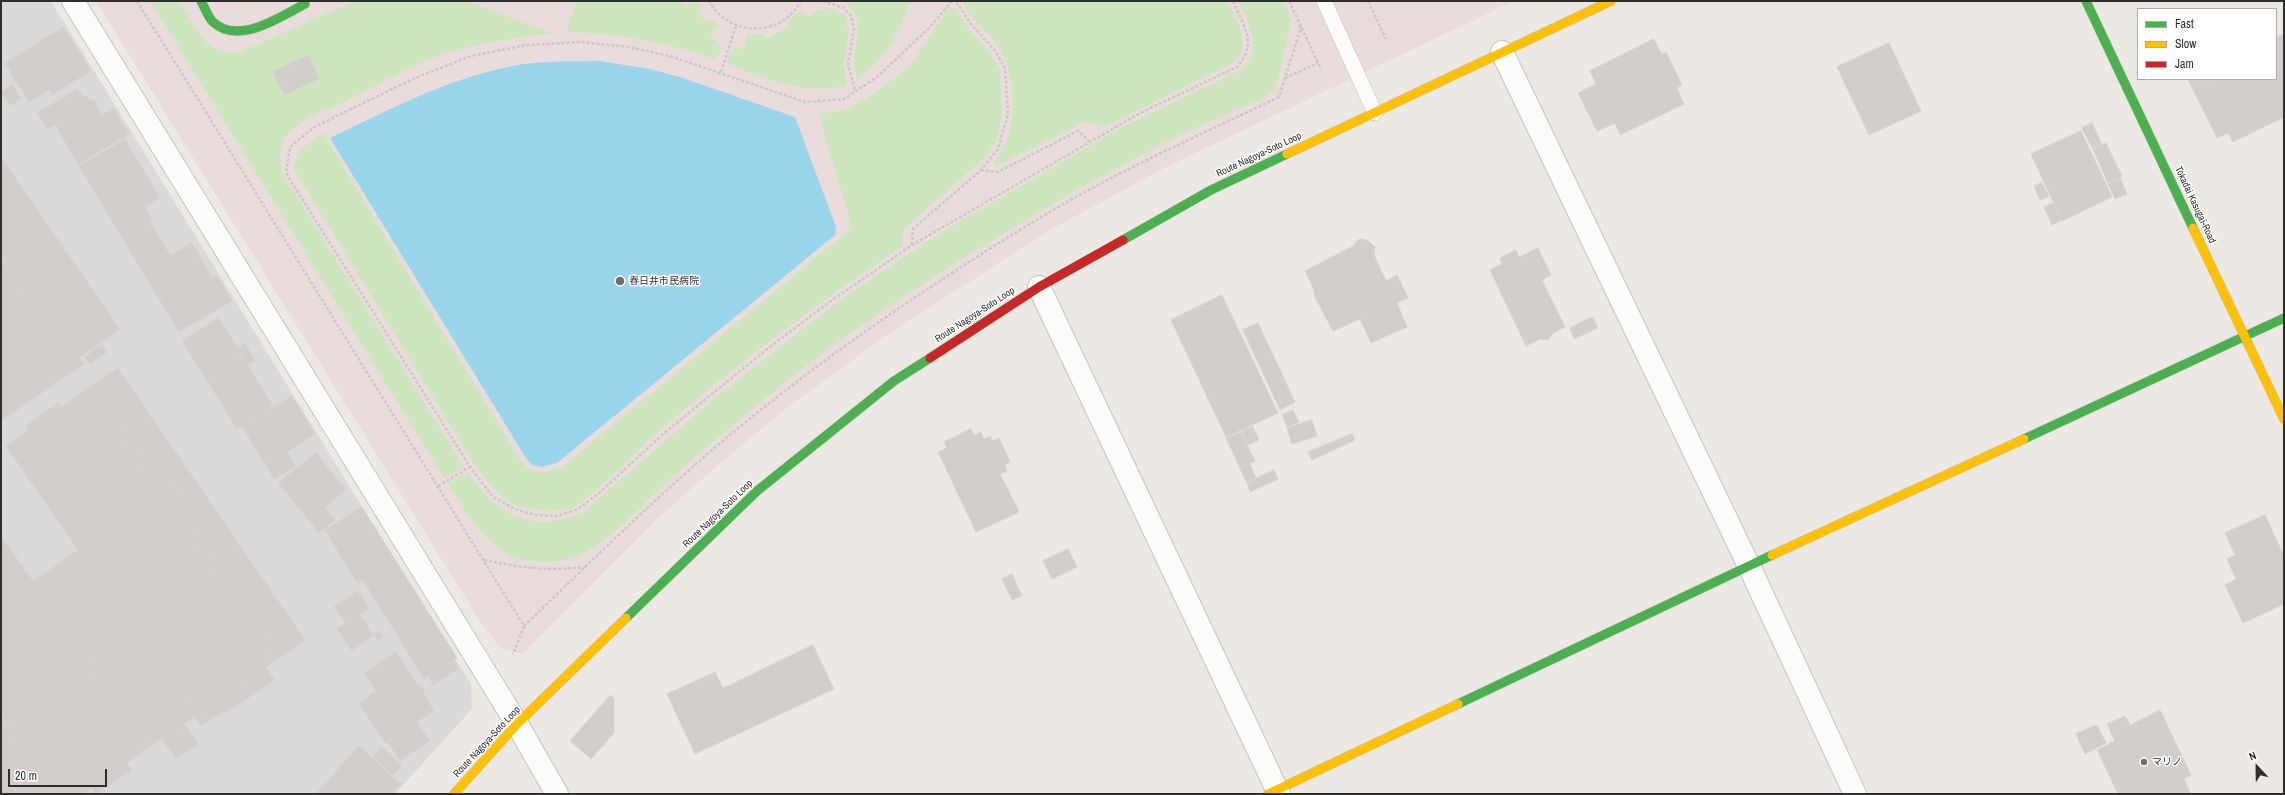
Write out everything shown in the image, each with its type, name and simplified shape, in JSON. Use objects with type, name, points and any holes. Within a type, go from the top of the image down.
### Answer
[{"type":"street","points":[[73,1],[517,724],[557,794]]},
{"type":"street","points":[[201,1],[214,23],[228,32],[245,31],[305,4]]},
{"type":"street","name":"Route Nagoya-Soto Loop","points":[[454,794],[517,724],[757,491],[894,381],[1039,287],[1211,190],[1611,1]]},
{"type":"street","name":"Tokadai Kasugai-Road","points":[[2086,1],[2284,419]]},
{"type":"street","points":[[1502,52],[1749,566],[1855,794]]},
{"type":"street","points":[[1039,287],[1275,792],[1749,566],[2284,318]]},
{"type":"lane","points":[[1324,1],[1375,113]]},
{"type":"path","points":[[136,1],[524,626]]},
{"type":"path","points":[[709,1],[720,16],[736,26],[752,29],[769,28],[784,21],[797,9],[801,1]]},
{"type":"path","points":[[823,1],[844,8],[851,16],[854,28],[848,64],[855,92]]},
{"type":"path","points":[[952,1],[930,28],[877,78],[844,99],[805,102],[721,72],[670,56],[628,47],[581,42],[526,45],[471,56],[412,79],[314,126],[290,148],[286,173],[470,467],[493,496],[515,509],[536,515],[557,516],[578,509],[598,494],[662,435],[762,353],[828,303],[912,245],[1089,140],[1142,112],[1237,67],[1246,56],[1249,45],[1246,33],[1232,1]]},
{"type":"path","points":[[912,245],[914,229],[981,170],[998,149],[1008,114],[1005,68],[996,52],[970,23],[956,1]]},
{"type":"path","points":[[1289,1],[1320,67]]},
{"type":"path","points":[[1368,1],[1386,40]]},
{"type":"path","points":[[721,72],[736,26]]},
{"type":"path","points":[[513,655],[524,626],[645,510],[706,456],[775,400],[878,322],[1040,218],[1158,154],[1279,97],[1301,27]]},
{"type":"path","points":[[1285,78],[1318,63]]},
{"type":"path","points":[[981,170],[998,172],[1078,131],[1089,140]]},
{"type":"path","points":[[437,486],[470,467]]},
{"type":"path","points":[[483,560],[519,568],[553,570],[586,567]]},
{"type":"shaded area","points":[[1,1],[51,1],[471,684],[472,709],[395,794],[1,794]]},
{"type":"shaded area","name":"春日井市民病院","points":[[96,1],[1514,1],[1166,167],[1050,230],[890,333],[788,407],[718,465],[657,519],[523,654],[501,648],[481,623]]},
{"type":"green space","points":[[150,1],[180,1],[202,38],[209,45],[217,50],[239,53],[354,1],[466,1],[553,33],[479,45],[454,51],[426,61],[300,123],[288,134],[282,144],[280,159],[284,175],[464,467],[444,478]]},
{"type":"green space","points":[[577,1],[683,1],[685,5],[697,1],[701,7],[696,11],[706,22],[711,19],[717,24],[710,36],[722,45],[718,56],[714,59],[660,43],[623,36],[566,32]]},
{"type":"green space","points":[[844,1],[911,1],[890,45],[877,62],[857,80],[854,65],[858,24],[856,16]]},
{"type":"green space","points":[[962,1],[1227,1],[1238,24],[1243,39],[1243,47],[1235,62],[1102,128],[1084,121],[1068,131],[996,166],[993,162],[1002,151],[1008,137],[1012,121],[1012,87],[1009,71],[1004,56],[997,44],[973,19]]},
{"type":"green space","points":[[1238,1],[1283,1],[1291,18],[1279,76],[1273,89],[1265,97],[1173,138],[1120,166],[965,257],[889,306],[806,366],[761,402],[673,476],[622,526],[593,547],[578,555],[563,560],[541,562],[523,560],[506,553],[492,543],[480,531],[458,500],[448,483],[468,472],[491,500],[504,510],[517,517],[532,521],[548,522],[565,519],[583,512],[715,398],[831,307],[883,271],[937,235],[1122,127],[1239,71],[1252,54],[1253,38],[1247,20]]},
{"type":"green space","points":[[949,7],[956,9],[967,27],[987,48],[1000,70],[1002,114],[996,142],[985,157],[904,229],[901,247],[839,290],[749,357],[662,428],[589,496],[576,506],[567,509],[550,511],[524,508],[509,502],[495,491],[476,467],[294,169],[298,151],[323,133],[520,460],[530,470],[543,472],[562,467],[852,228],[819,114],[846,110],[875,93],[910,66]]},
{"type":"green space","points":[[832,8],[846,15],[848,34],[844,65],[846,86],[829,88],[799,87],[772,81],[728,64],[727,62],[732,50],[738,47],[744,50],[746,35],[763,33],[766,39],[789,26],[788,22],[800,10],[810,17],[817,11]]},
{"type":"water","points":[[600,61],[650,69],[683,78],[795,117],[836,227],[835,235],[557,463],[542,467],[532,465],[526,458],[330,138],[417,97],[485,73],[531,63]]},
{"type":"building","points":[[64,27],[91,71],[52,95],[49,90],[29,102],[5,63]]},
{"type":"building","points":[[2284,34],[2284,117],[2233,142],[2228,133],[2217,138],[2188,80],[2277,80],[2277,38]]},
{"type":"building","points":[[1654,39],[1662,55],[1666,52],[1682,85],[1677,88],[1684,104],[1620,135],[1615,123],[1597,131],[1578,93],[1596,84],[1590,71]]},
{"type":"building","points":[[1889,43],[1921,111],[1869,135],[1837,67]]},
{"type":"building","points":[[309,55],[319,79],[284,95],[273,72]]},
{"type":"building","points":[[12,85],[21,98],[10,106],[1,93]]},
{"type":"building","points":[[78,89],[83,97],[86,95],[90,101],[93,99],[102,115],[113,108],[129,134],[78,164],[55,125],[47,130],[37,113]]},
{"type":"building","points":[[2092,123],[2102,144],[2092,148],[2082,128]]},
{"type":"building","points":[[2081,131],[2112,197],[2062,221],[2031,154]]},
{"type":"building","points":[[125,139],[160,198],[145,207],[153,220],[150,222],[170,255],[192,243],[212,278],[217,275],[232,301],[179,332],[79,166]]},
{"type":"building","points":[[2106,143],[2122,176],[2108,183],[2093,149]]},
{"type":"building","points":[[1,157],[120,329],[74,361],[1,256]]},
{"type":"building","points":[[2120,178],[2127,194],[2115,199],[2108,184]]},
{"type":"building","points":[[2042,183],[2049,196],[2040,200],[2034,186]]},
{"type":"building","points":[[2054,203],[2062,220],[2052,225],[2044,207]]},
{"type":"building","points":[[1363,239],[1369,241],[1375,247],[1374,255],[1386,281],[1397,275],[1408,298],[1397,303],[1407,327],[1371,343],[1360,319],[1333,331],[1315,297],[1313,288],[1305,271],[1353,246],[1358,240]]},
{"type":"building","points":[[1538,248],[1551,275],[1542,280],[1565,327],[1553,333],[1548,340],[1540,339],[1526,346],[1490,270],[1502,264],[1500,258],[1516,250],[1519,257]]},
{"type":"building","points":[[1,256],[74,361],[79,357],[84,364],[1,421]]},
{"type":"building","points":[[1222,295],[1278,413],[1226,437],[1171,320]]},
{"type":"building","points":[[1593,317],[1598,328],[1574,339],[1570,328]]},
{"type":"building","points":[[219,318],[273,406],[237,429],[182,341]]},
{"type":"building","points":[[1258,323],[1295,402],[1280,410],[1243,330]]},
{"type":"building","points":[[245,343],[255,360],[247,365],[237,348]]},
{"type":"building","points":[[102,344],[107,352],[90,364],[85,357]]},
{"type":"building","points":[[118,368],[305,640],[278,659],[171,504],[190,491],[178,474],[159,487],[90,387]]},
{"type":"building","points":[[90,387],[159,487],[178,474],[190,491],[171,504],[278,659],[252,676],[256,681],[222,705],[219,700],[194,717],[123,614],[76,645],[148,748],[127,763],[132,770],[96,794],[92,788],[83,794],[55,794],[1,716],[1,536],[33,581],[78,550],[6,446],[28,431],[25,426],[58,403],[61,407]]},
{"type":"building","points":[[292,396],[315,434],[287,452],[296,466],[274,479],[242,426]]},
{"type":"building","points":[[1293,410],[1299,422],[1287,427],[1282,415]]},
{"type":"building","points":[[1312,420],[1317,436],[1292,444],[1287,428]]},
{"type":"building","points":[[1253,427],[1259,440],[1248,445],[1242,431]]},
{"type":"building","points":[[971,429],[974,435],[981,432],[984,439],[990,436],[993,441],[999,438],[1010,462],[1005,465],[1007,471],[1000,474],[1019,512],[976,532],[938,452],[947,448],[944,442]]},
{"type":"building","points":[[1241,432],[1255,461],[1240,468],[1226,438]]},
{"type":"building","points":[[1352,434],[1355,440],[1312,460],[1308,452]]},
{"type":"building","points":[[316,453],[346,490],[325,507],[335,520],[319,533],[278,483]]},
{"type":"building","points":[[1250,464],[1256,478],[1246,482],[1240,468]]},
{"type":"building","points":[[1274,470],[1278,479],[1250,492],[1247,483]]},
{"type":"building","points":[[362,507],[457,658],[424,679],[363,580],[358,584],[325,530]]},
{"type":"building","points":[[2265,515],[2284,556],[2284,604],[2243,623],[2225,585],[2236,579],[2227,559],[2235,555],[2225,533]]},
{"type":"building","points":[[1068,549],[1077,567],[1052,579],[1043,561]]},
{"type":"building","points":[[1012,574],[1022,596],[1012,600],[1002,579]]},
{"type":"building","points":[[358,591],[369,608],[346,623],[334,607]]},
{"type":"building","points":[[123,614],[194,717],[148,748],[76,645]]},
{"type":"building","points":[[359,614],[374,635],[352,651],[337,629]]},
{"type":"building","points":[[379,631],[383,638],[378,641],[374,634]]},
{"type":"building","points":[[813,645],[834,689],[695,754],[667,694],[715,672],[723,688]]},
{"type":"building","points":[[396,652],[419,687],[421,685],[425,691],[423,693],[434,711],[385,743],[359,703],[376,691],[364,673]]},
{"type":"building","points":[[453,661],[458,669],[433,685],[428,676]]},
{"type":"building","points":[[265,667],[275,680],[226,713],[223,711],[201,726],[194,717],[219,700],[222,705],[256,681],[252,676]]},
{"type":"building","points":[[611,695],[614,698],[614,733],[591,759],[570,741]]},
{"type":"building","name":"マリノ","points":[[2160,710],[2191,775],[2184,779],[2191,794],[2118,794],[2097,750],[2115,741],[2107,724],[2125,716],[2130,725]]},
{"type":"building","points":[[1,716],[55,794],[1,794]]},
{"type":"building","points":[[417,722],[430,741],[400,761],[388,742]]},
{"type":"building","points":[[184,724],[198,744],[176,759],[162,739]]},
{"type":"building","points":[[2097,725],[2106,743],[2085,754],[2076,734]]},
{"type":"building","points":[[359,746],[401,784],[392,794],[316,794]]},
{"type":"building","points":[[381,747],[402,765],[393,775],[373,757]]},
{"type":"traffic: fast","points":[[201,1],[213,22],[223,29],[235,31],[247,30],[260,26],[305,4]]},
{"type":"traffic: fast","points":[[2086,1],[2193,228]]},
{"type":"traffic: fast","points":[[1123,240],[1211,190],[1287,154]]},
{"type":"traffic: fast","points":[[2024,439],[2284,318]]},
{"type":"traffic: fast","points":[[626,618],[757,491],[894,381],[930,358]]},
{"type":"traffic: fast","points":[[1458,704],[1772,555]]},
{"type":"traffic: slow","points":[[1287,154],[1611,1]]},
{"type":"traffic: slow","points":[[2193,228],[2284,419]]},
{"type":"traffic: slow","points":[[1772,555],[2024,439]]},
{"type":"traffic: slow","points":[[454,794],[517,724],[626,618]]},
{"type":"traffic: slow","points":[[1268,794],[1458,704]]},
{"type":"traffic: jam","points":[[930,358],[1039,287],[1123,240]]},
{"type":"place","name":"春日井市民病院","points":[[620,281]]},
{"type":"place","name":"マリノ","points":[[2144,762]]}]
